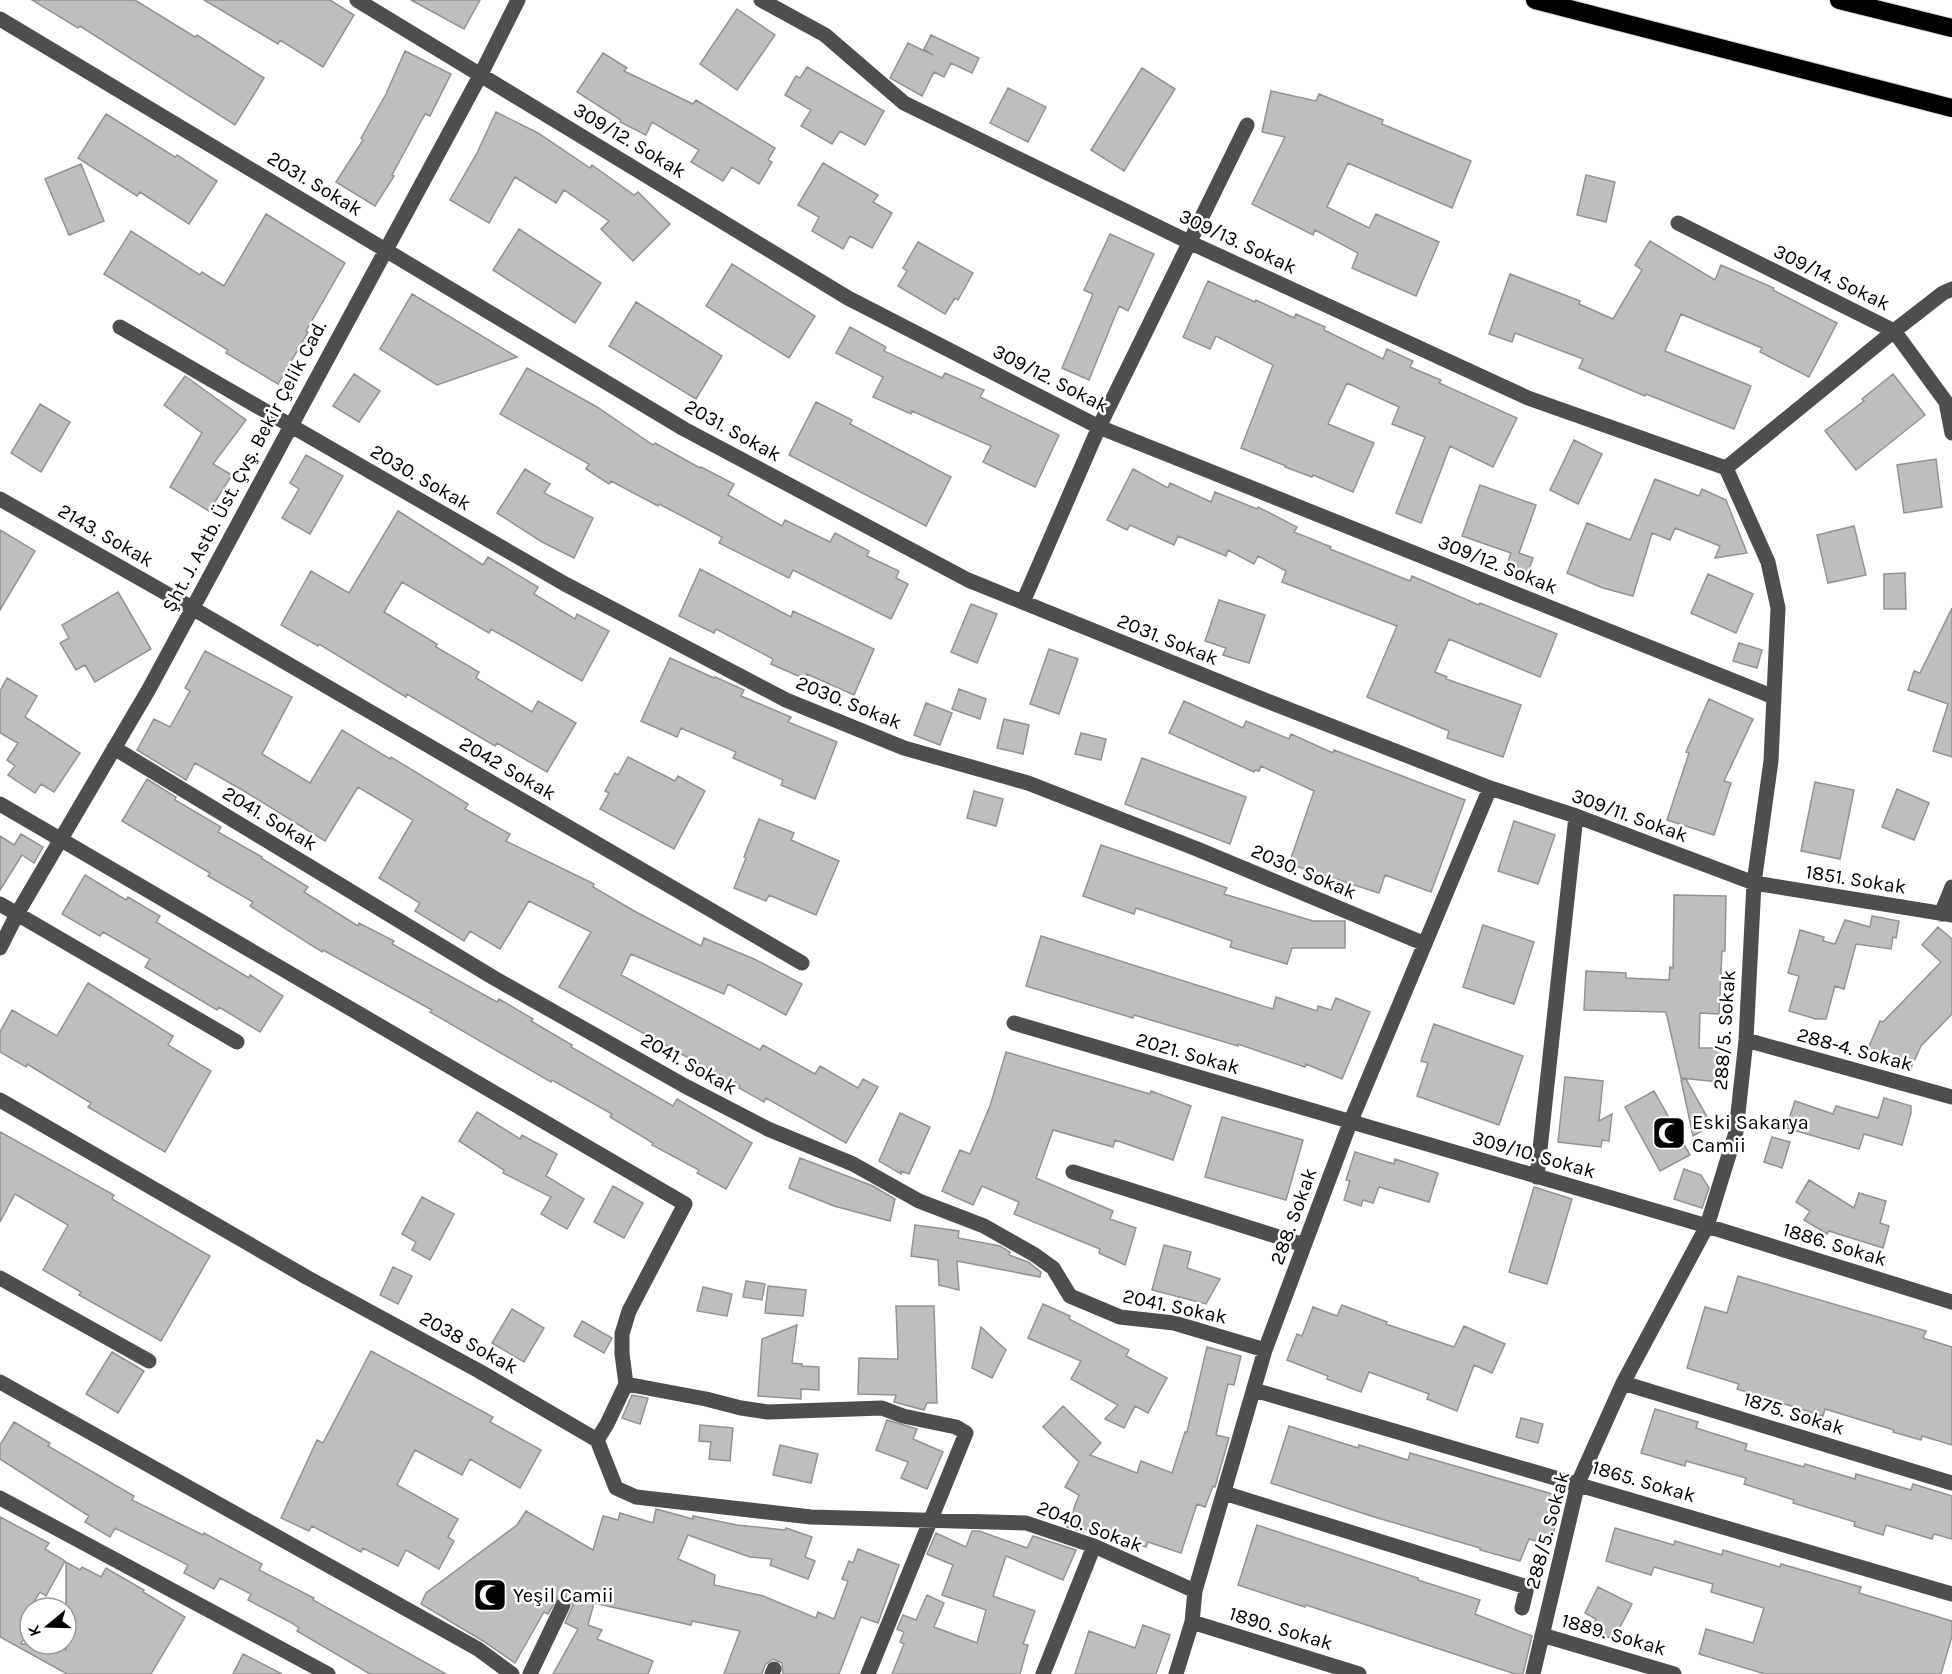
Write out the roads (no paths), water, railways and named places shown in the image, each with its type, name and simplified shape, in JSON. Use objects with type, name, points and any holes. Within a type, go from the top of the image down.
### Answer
[{"type":"highway","points":[[1535,0],[1952,108]]},
{"type":"highway","points":[[1839,0],[1952,28]]},
{"type":"street","name":"309/12. Sokak","points":[[357,0],[848,298],[1099,427],[1773,698]]},
{"type":"street","name":"Şht. J. Astb. Üst. Çvş. Bekir Çelik Cad.","points":[[0,948],[16,914],[149,688],[481,74],[518,0]]},
{"type":"street","name":"309/13. Sokak","points":[[761,0],[825,35],[904,104],[1189,242],[1528,398],[1726,468]]},
{"type":"street","name":"2031. Sokak","points":[[0,20],[684,429],[968,580],[1267,702],[1491,788]]},
{"type":"street","points":[[1023,602],[1099,427],[1247,125]]},
{"type":"street","name":"309/14. Sokak","points":[[1678,223],[1894,331],[1946,402],[1952,433]]},
{"type":"street","points":[[1726,468],[1894,331],[1943,293],[1952,289]]},
{"type":"street","name":"2030. Sokak","points":[[120,327],[565,584],[786,700],[904,748],[1028,783],[1197,849],[1425,944]]},
{"type":"street","name":"288/5. Sokak","points":[[1533,1674],[1578,1483],[1623,1383],[1707,1226],[1736,1132],[1746,1040],[1754,883],[1771,762],[1778,608],[1768,562],[1726,468]]},
{"type":"street","name":"2143. Sokak","points":[[0,499],[192,608]]},
{"type":"street","name":"2042 Sokak","points":[[192,608],[802,963]]},
{"type":"street","name":"2041. Sokak","points":[[114,748],[494,978],[685,1086],[768,1129],[853,1164],[919,1201],[984,1226],[1014,1243],[1053,1268],[1070,1296],[1120,1317],[1174,1323],[1265,1350]]},
{"type":"street","name":"288. Sokak","points":[[1176,1674],[1192,1622],[1195,1591],[1265,1350],[1350,1123],[1491,788]]},
{"type":"street","name":"309/11. Sokak","points":[[1491,788],[1576,816],[1754,883]]},
{"type":"street","points":[[0,804],[685,1204],[629,1311],[622,1334],[626,1384],[597,1440],[616,1488],[636,1497],[811,1517],[930,1520]]},
{"type":"street","points":[[1537,1177],[1576,816]]},
{"type":"street","name":"1851. Sokak","points":[[1754,883],[1946,914]]},
{"type":"street","points":[[1946,914],[1952,887]]},
{"type":"street","points":[[0,904],[237,1042]]},
{"type":"street","name":"2021. Sokak","points":[[1014,1023],[1350,1123]]},
{"type":"street","name":"288-4. Sokak","points":[[1746,1040],[1952,1097]]},
{"type":"street","name":"2038 Sokak","points":[[0,1100],[308,1278],[479,1371],[597,1440]]},
{"type":"street","name":"309/10. Sokak","points":[[1350,1123],[1707,1226]]},
{"type":"street","points":[[1073,1172],[1304,1245]]},
{"type":"street","name":"1886. Sokak","points":[[1707,1226],[1952,1302]]},
{"type":"street","points":[[0,1278],[148,1361]]},
{"type":"street","points":[[0,1382],[478,1649],[512,1674]]},
{"type":"street","name":"1875. Sokak","points":[[1623,1383],[1952,1483]]},
{"type":"street","points":[[626,1384],[768,1412],[882,1408],[903,1416],[956,1427],[966,1433],[868,1674]]},
{"type":"street","name":"1865. Sokak","points":[[1254,1390],[1952,1594]]},
{"type":"street","points":[[1224,1493],[1527,1587],[1522,1608]]},
{"type":"street","points":[[0,1498],[328,1674]]},
{"type":"street","name":"2040. Sokak","points":[[930,1520],[1026,1522],[1094,1546],[1195,1591]]},
{"type":"street","points":[[1043,1674],[1094,1546]]},
{"type":"street","points":[[530,1674],[563,1605]]},
{"type":"street","name":"1890. Sokak","points":[[1192,1622],[1312,1667],[1359,1674]]},
{"type":"street","name":"1889. Sokak","points":[[1542,1635],[1674,1674]]},
{"type":"place","name":"Eski Sakarya Camii","points":[[1669,1133]]},
{"type":"place","name":"Yeşil Camii","points":[[490,1595]]}]
